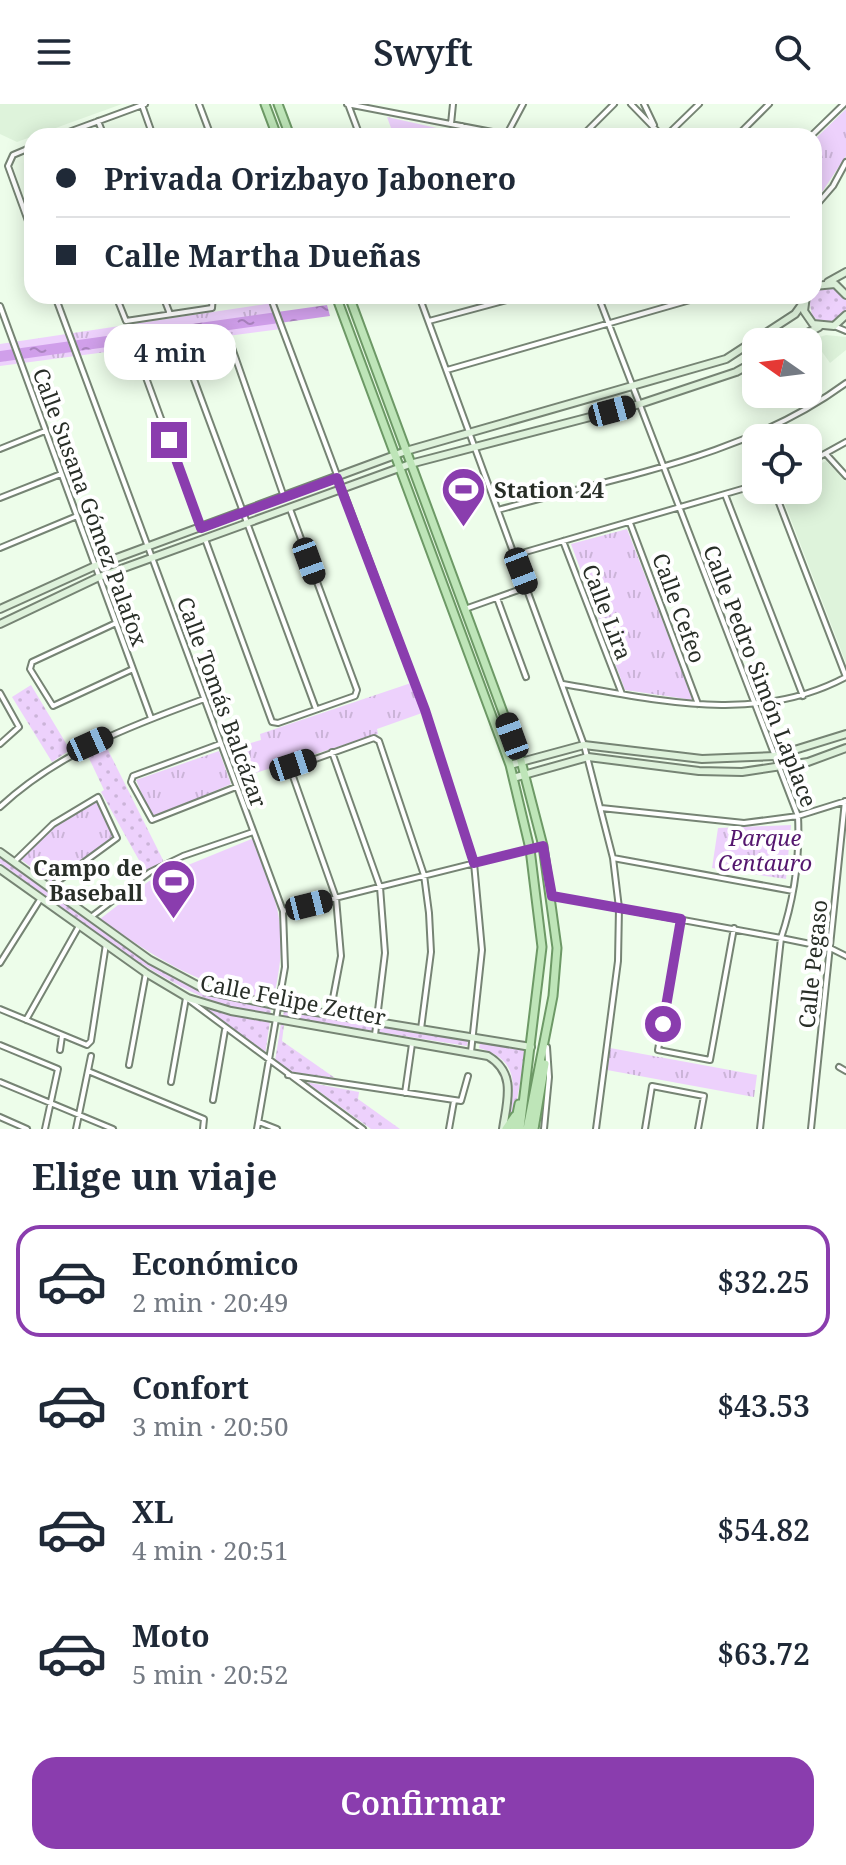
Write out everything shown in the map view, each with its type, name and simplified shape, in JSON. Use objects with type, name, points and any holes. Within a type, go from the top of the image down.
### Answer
[{"type":"main road","points":[[265,104],[274,128]]},
{"type":"main road","points":[[278,104],[287,128]]},
{"type":"main road","points":[[822,282],[846,272]]},
{"type":"main road","points":[[822,284],[846,295]]},
{"type":"main road","points":[[339,304],[510,765],[530,849],[542,947],[531,1047],[517,1129]]},
{"type":"main road","points":[[351,304],[521,761],[543,846],[557,948],[547,1029],[527,1129]]},
{"type":"main road","points":[[0,609],[95,566],[406,451],[633,388],[741,352],[798,312],[801,304]]},
{"type":"main road","points":[[805,304],[807,318],[820,327],[834,326],[846,315]]},
{"type":"main road","points":[[0,624],[99,577],[410,464],[640,404],[742,369]]},
{"type":"main road","points":[[510,765],[584,745],[702,759],[775,756],[846,734]]},
{"type":"main road","points":[[513,778],[588,757],[699,771],[780,768],[846,748]]},
{"type":"main road","name":"Calle Felipe Zetter","points":[[0,852],[150,960],[190,984],[279,1006],[531,1047]]},
{"type":"main road","name":"Calle Felipe Zetter","points":[[1,873],[187,998],[231,1011],[471,1052],[497,1062],[507,1076],[504,1129]]},
{"type":"main road","points":[[534,1129],[547,1029]]},
{"type":"main road","points":[[517,1129],[517,1114],[528,1067]]},
{"type":"main road","points":[[504,1129],[517,1114]]},
{"type":"street","points":[[199,104],[208,128]]},
{"type":"street","points":[[348,104],[472,128]]},
{"type":"street","points":[[348,104],[357,128]]},
{"type":"street","points":[[451,124],[453,104]]},
{"type":"street","points":[[510,128],[523,104]]},
{"type":"street","points":[[590,128],[614,104]]},
{"type":"street","points":[[631,104],[656,128]]},
{"type":"street","points":[[644,104],[659,128]]},
{"type":"street","points":[[673,128],[699,104]]},
{"type":"street","points":[[745,128],[769,104]]},
{"type":"street","points":[[819,128],[844,104]]},
{"type":"street","points":[[79,128],[144,105],[151,128]]},
{"type":"street","points":[[98,121],[101,128]]},
{"type":"street","points":[[24,150],[13,155],[9,162],[24,208]]},
{"type":"street","points":[[822,199],[846,162]]},
{"type":"street","name":"Calle Tomás Balcázar","points":[[58,304],[283,911],[286,955],[257,1129]]},
{"type":"street","points":[[119,304],[126,321],[212,308],[212,304]]},
{"type":"street","points":[[166,304],[170,314]]},
{"type":"street","points":[[273,304],[425,710],[474,863],[482,950],[471,1052]]},
{"type":"street","points":[[422,304],[563,684],[588,757],[613,858],[619,908],[616,986],[596,1129]]},
{"type":"street","points":[[429,321],[492,304]]},
{"type":"street","name":"Calle Pedro Simón Laplace","points":[[601,304],[798,816],[793,891],[781,938],[760,1129]]},
{"type":"street","points":[[447,370],[678,304]]},
{"type":"street","name":"Calle Susana Gómez Palafox","points":[[0,306],[151,718]]},
{"type":"street","points":[[834,326],[846,331]]},
{"type":"street","points":[[201,528],[137,353],[226,340],[230,342],[284,498]]},
{"type":"street","points":[[182,347],[316,709]]},
{"type":"street","points":[[498,510],[760,434],[795,418],[846,383]]},
{"type":"street","points":[[0,449],[45,431]]},
{"type":"street","points":[[822,456],[846,442]]},
{"type":"street","points":[[826,454],[846,476]]},
{"type":"street","points":[[0,498],[61,474]]},
{"type":"street","points":[[515,555],[742,491]]},
{"type":"street","points":[[726,497],[803,696]]},
{"type":"street","points":[[563,684],[698,704],[755,705],[803,696],[846,677],[779,504]]},
{"type":"street","points":[[205,539],[274,723],[316,709],[358,694],[290,509]]},
{"type":"street","points":[[0,548],[77,516]]},
{"type":"street","name":"Calle Cefeo","points":[[630,523],[698,704]]},
{"type":"street","name":"Calle Lira","points":[[563,541],[622,694]]},
{"type":"street","points":[[465,609],[527,587]]},
{"type":"street","points":[[497,598],[526,677]]},
{"type":"street","points":[[116,623],[29,666],[53,706],[133,669]]},
{"type":"street","points":[[0,693],[19,727],[0,744]]},
{"type":"street","points":[[0,807],[61,760],[151,718],[204,699]]},
{"type":"street","points":[[330,1014],[341,956],[336,898],[290,768],[374,738],[379,741],[424,875],[431,942],[421,1029]]},
{"type":"street","points":[[220,744],[131,779],[152,820],[236,787]]},
{"type":"street","points":[[332,752],[380,887],[385,953],[375,1035]]},
{"type":"street","points":[[14,862],[53,824],[96,796],[117,838],[50,887]]},
{"type":"street","points":[[601,808],[714,822],[768,822],[846,801]]},
{"type":"street","name":"Calle Pegaso","points":[[811,1129],[846,801]]},
{"type":"street","points":[[91,917],[150,872],[183,856],[253,832]]},
{"type":"street","points":[[283,911],[543,846]]},
{"type":"street","points":[[613,858],[793,891]]},
{"type":"street","points":[[552,896],[734,928],[830,948],[846,956]]},
{"type":"street","points":[[0,963],[41,898]]},
{"type":"street","points":[[681,919],[658,1050],[710,1060],[734,928]]},
{"type":"street","points":[[26,1020],[79,926]]},
{"type":"street","points":[[0,1009],[81,1045],[91,1041],[106,944]]},
{"type":"street","points":[[129,1065],[146,973]]},
{"type":"street","points":[[171,1082],[187,998],[225,1030],[363,1129]]},
{"type":"street","points":[[213,1100],[225,1030]]},
{"type":"street","points":[[60,1050],[62,1035]]},
{"type":"street","points":[[405,1093],[413,1041]]},
{"type":"street","points":[[0,1045],[58,1069],[45,1129]]},
{"type":"street","points":[[544,1129],[549,1077],[547,1047]]},
{"type":"street","points":[[76,1129],[91,1056]]},
{"type":"street","points":[[839,1067],[846,1071]]},
{"type":"street","points":[[88,1071],[206,1121],[203,1129]]},
{"type":"street","points":[[286,1074],[454,1101],[463,1101],[468,1076]]},
{"type":"street","points":[[0,1082],[113,1129]]},
{"type":"street","points":[[645,1129],[652,1086],[704,1096],[698,1129]]},
{"type":"street","points":[[449,1129],[454,1101]]},
{"type":"street","points":[[0,1117],[27,1129]]},
{"type":"street","points":[[259,1122],[277,1129]]},
{"type":"shaded area","points":[[0,104],[122,104],[56,128],[24,128],[24,139],[17,142],[0,134]]},
{"type":"shaded area","points":[[822,336],[846,337],[846,350],[830,363],[822,352]]},
{"type":"shaded area","points":[[826,461],[846,482],[846,663],[785,504],[822,504],[822,463]]},
{"type":"green space","points":[[846,109],[846,156],[822,192],[822,132]]},
{"type":"green space","points":[[387,117],[437,128],[391,128]]},
{"type":"green space","points":[[832,284],[846,296],[846,313],[833,322],[825,323],[812,315],[810,304],[822,304],[822,286]]},
{"type":"green space","points":[[266,304],[273,304],[281,329],[0,366],[0,344]]},
{"type":"green space","points":[[627,529],[693,700],[625,690],[571,544]]},
{"type":"green space","points":[[411,683],[422,713],[377,729],[378,734],[240,778],[230,749],[261,740],[260,734]]},
{"type":"green space","points":[[31,685],[70,750],[52,762],[12,697]]},
{"type":"green space","points":[[105,744],[164,862],[145,871],[101,792],[104,790],[87,754]]},
{"type":"green space","points":[[219,751],[231,784],[152,818],[136,780]]},
{"type":"green space","points":[[96,800],[115,835],[53,883],[20,859],[64,819]]},
{"type":"green space","name":"Parque Centauro","points":[[791,825],[786,879],[712,868],[718,828]]},
{"type":"green space","points":[[254,838],[275,900],[281,935],[273,1000],[223,987],[181,970],[100,919],[149,881]]},
{"type":"green space","points":[[0,856],[176,979],[228,1000],[270,1008],[271,1013],[241,1010],[206,999],[169,980],[93,931],[0,863]]},
{"type":"green space","points":[[204,1009],[270,1021],[265,1055]]},
{"type":"green space","points":[[284,1010],[374,1025],[373,1031],[283,1016]]},
{"type":"green space","points":[[281,1024],[284,1025],[282,1041],[335,1078],[290,1072],[275,1061]]},
{"type":"green space","points":[[380,1026],[468,1041],[467,1046],[379,1032]]},
{"type":"green space","points":[[480,1043],[526,1051],[514,1115],[510,1120],[513,1085],[508,1067],[502,1059],[479,1048]]},
{"type":"green space","points":[[610,1048],[757,1075],[754,1097],[607,1070]]},
{"type":"green space","points":[[306,1082],[359,1092],[358,1099],[400,1129],[371,1129]]},
{"type":"water","points":[[327,305],[330,316],[0,362],[0,351]]},
{"type":"place","name":"Station 24","points":[[463,529]]},
{"type":"place","name":"Campo de Baseball","points":[[174,920]]},
{"type":"route","points":[[169,440],[201,528],[337,478],[425,710],[474,863],[543,846],[552,896],[681,919],[663,1024]]}]
